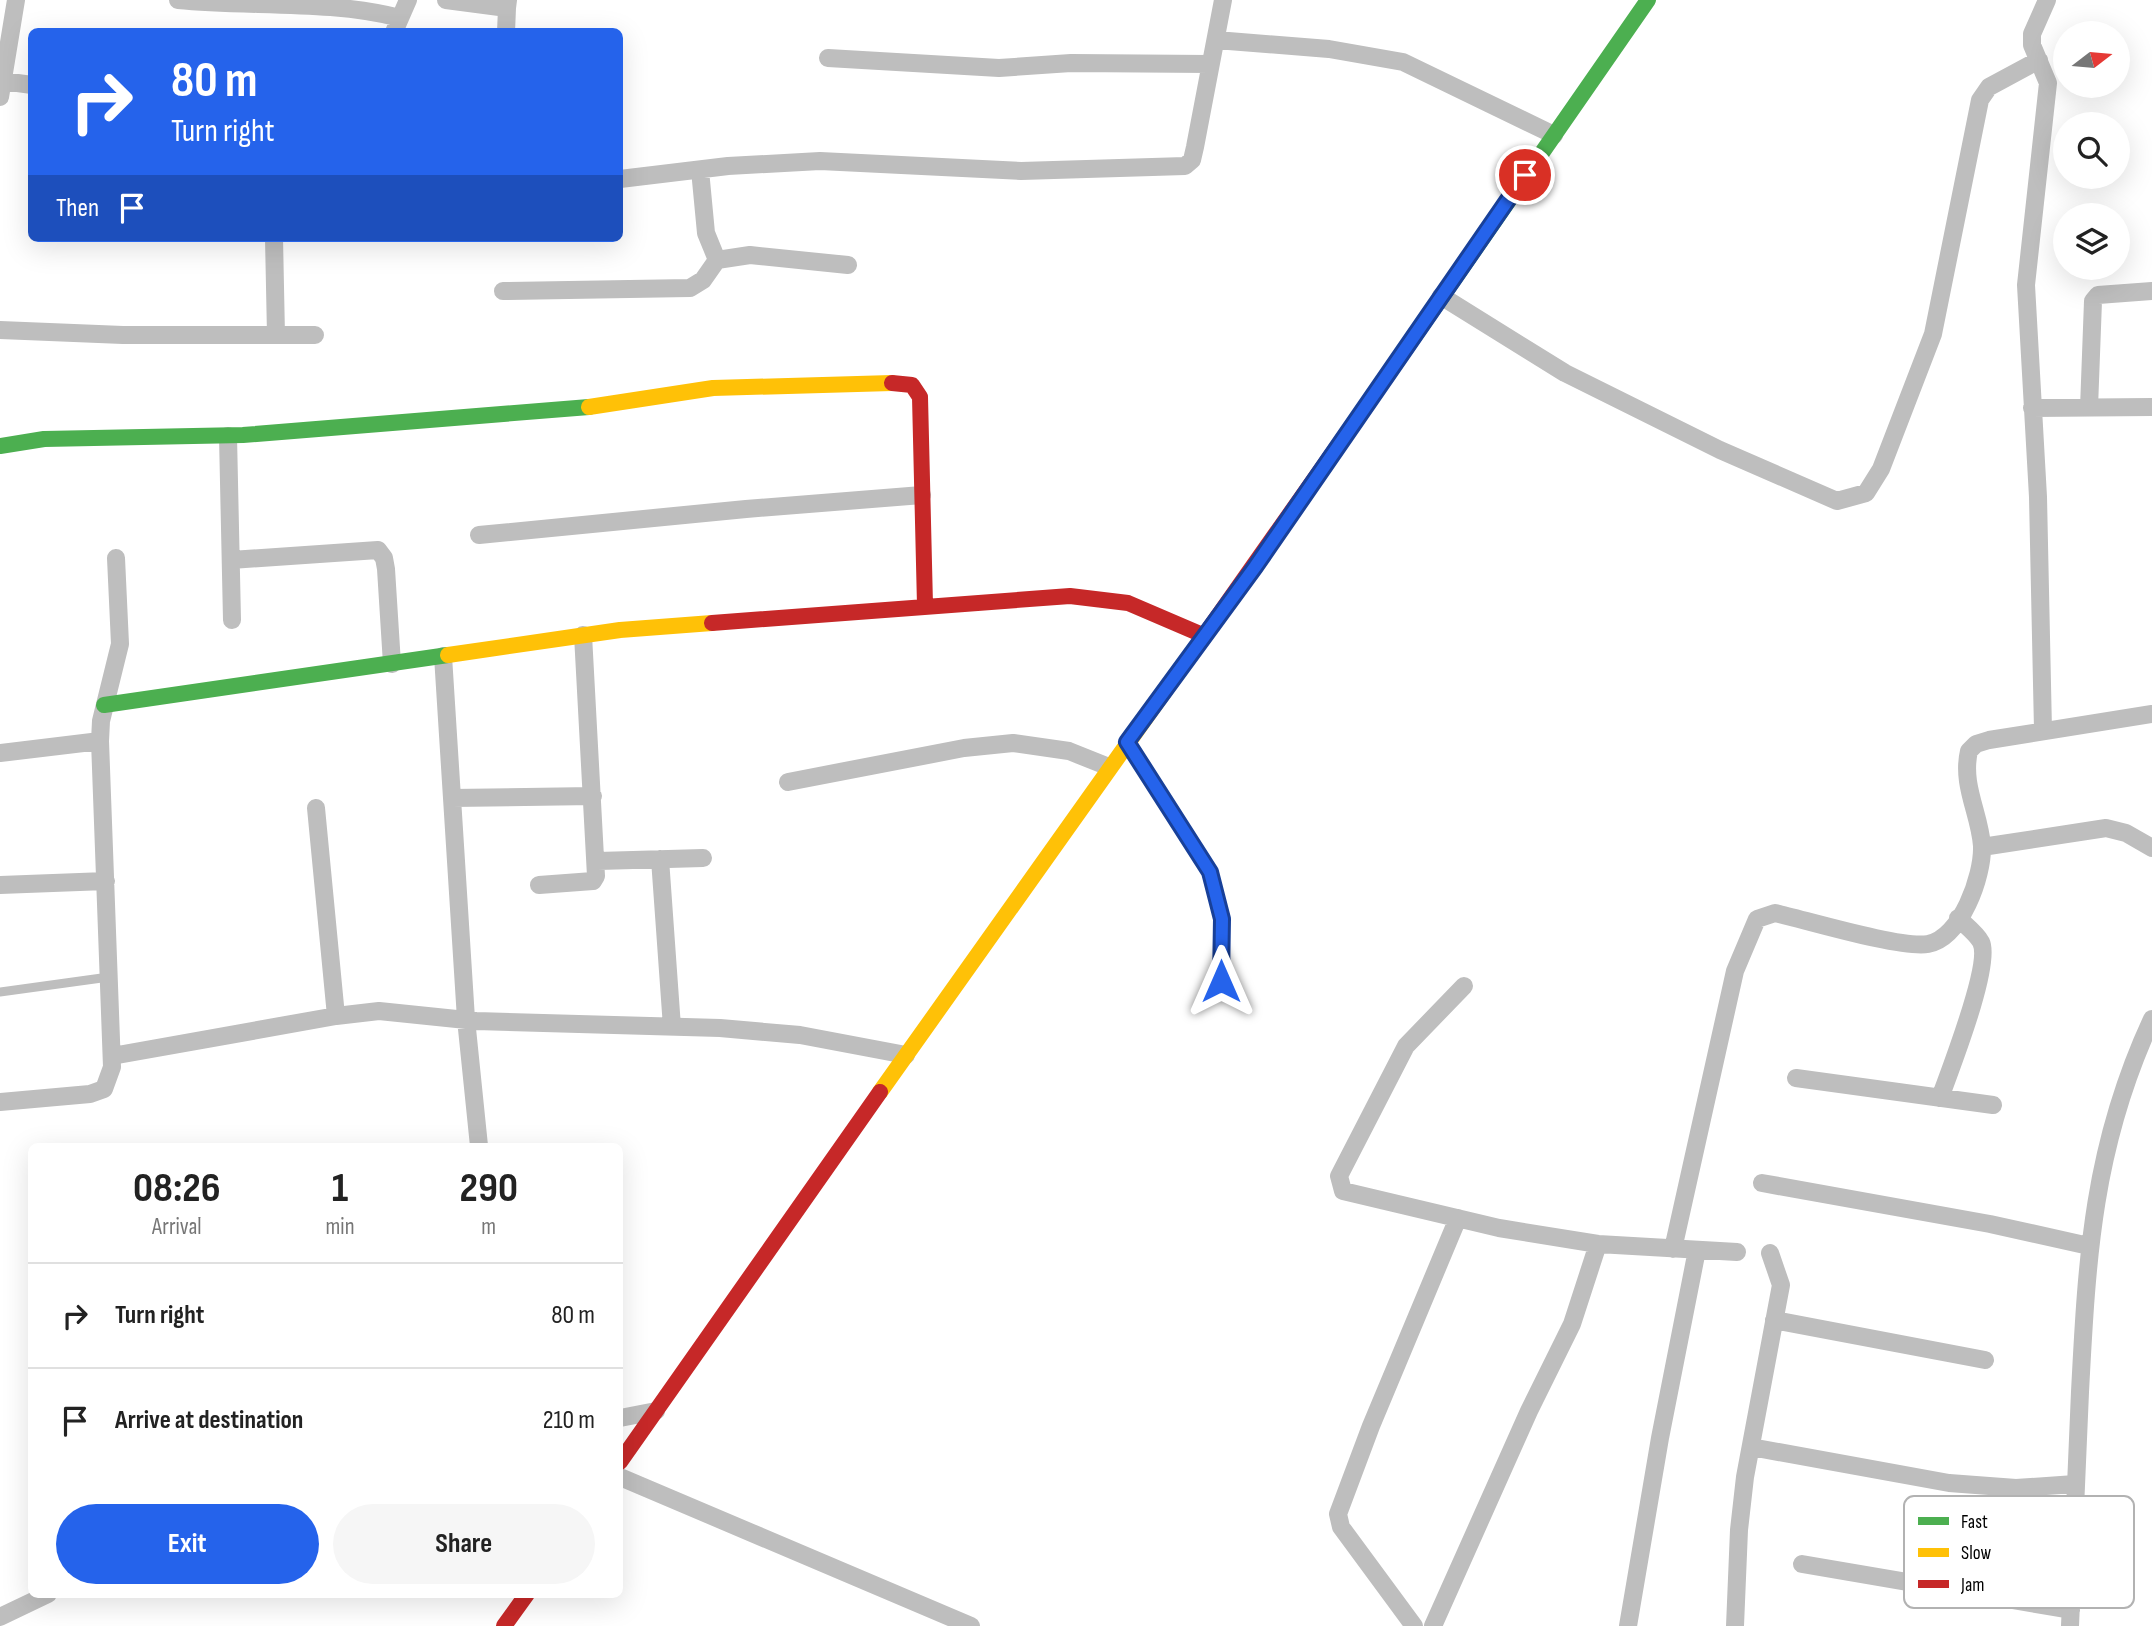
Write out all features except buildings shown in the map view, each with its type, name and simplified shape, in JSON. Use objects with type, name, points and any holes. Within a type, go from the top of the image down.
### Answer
[{"type":"street","points":[[16,0],[4,42],[1,89],[28,86]]},
{"type":"street","points":[[178,0],[243,6],[352,8],[397,25],[408,0]]},
{"type":"street","points":[[446,0],[507,4],[506,28]]},
{"type":"street","points":[[623,179],[820,161],[1021,171],[1185,166],[1192,160],[1223,0]]},
{"type":"street","points":[[623,1458],[1109,767],[1205,636],[1648,0]]},
{"type":"street","points":[[2043,730],[2038,498],[2026,285],[2048,83],[2032,45],[2032,34],[2047,0]]},
{"type":"street","points":[[1216,40],[1329,49],[1403,62],[1553,135]]},
{"type":"street","points":[[828,58],[999,68],[1071,63],[1210,64]]},
{"type":"street","points":[[1441,296],[1565,373],[1720,450],[1837,501],[1866,493],[1881,469],[1933,334],[1975,113],[1980,100],[1996,82],[2039,60]]},
{"type":"street","points":[[700,170],[706,233],[717,260]]},
{"type":"street","points":[[274,242],[276,335]]},
{"type":"street","points":[[503,291],[690,288],[703,280],[717,260],[750,255],[848,265]]},
{"type":"street","points":[[2089,408],[2093,301],[2098,295],[2152,291]]},
{"type":"street","points":[[0,330],[123,335],[315,335]]},
{"type":"street","points":[[0,446],[44,439],[228,436],[605,406],[713,388],[902,383],[912,385],[920,397],[925,606]]},
{"type":"street","points":[[2032,408],[2152,407]]},
{"type":"street","points":[[228,436],[232,620]]},
{"type":"street","points":[[479,535],[922,495]]},
{"type":"street","points":[[232,560],[378,550],[384,558],[386,569],[392,664]]},
{"type":"street","points":[[0,1102],[90,1094],[104,1089],[110,1080],[112,1056],[100,741],[104,705],[120,644],[116,558]]},
{"type":"street","points":[[104,705],[583,635],[1058,595],[1109,596],[1151,608],[1205,636]]},
{"type":"street","points":[[539,885],[593,881],[598,862],[583,635]]},
{"type":"street","points":[[443,656],[466,1019],[479,1143]]},
{"type":"street","points":[[1673,1249],[1735,971],[1757,919],[1775,913],[1900,942],[1927,944],[1937,940],[1971,901],[1982,847],[1968,785],[1969,751],[1976,744],[1989,740],[2152,715]]},
{"type":"street","points":[[0,753],[100,741]]},
{"type":"street","points":[[788,782],[964,748],[1013,743],[1069,751],[1109,767]]},
{"type":"street","points":[[452,798],[593,796]]},
{"type":"street","points":[[316,808],[336,1016]]},
{"type":"street","points":[[1982,847],[2106,828],[2126,833],[2152,848]]},
{"type":"street","points":[[598,862],[703,858]]},
{"type":"street","points":[[660,859],[672,1027]]},
{"type":"street","points":[[0,885],[106,881]]},
{"type":"street","points":[[1940,1098],[1971,1006],[1984,955],[1981,943],[1958,918]]},
{"type":"street","points":[[1464,986],[1406,1046],[1339,1176],[1343,1191],[1458,1218],[1598,1244],[1737,1252]]},
{"type":"street","points":[[112,1056],[336,1016],[379,1011],[466,1019],[800,1035],[906,1055]]},
{"type":"street","points":[[2075,1496],[2089,1246],[2107,1143],[2126,1082],[2152,1019]]},
{"type":"street","points":[[1796,1078],[1993,1105]]},
{"type":"street","points":[[1762,1183],[1990,1224],[2089,1246]]},
{"type":"street","points":[[1414,1626],[1341,1527],[1338,1514],[1371,1426],[1458,1218]]},
{"type":"street","points":[[1433,1626],[1529,1411],[1572,1324],[1598,1244]]},
{"type":"street","points":[[1628,1626],[1660,1438],[1697,1250]]},
{"type":"street","points":[[1735,1626],[1739,1530],[1751,1447],[1781,1285],[1770,1253]]},
{"type":"street","points":[[1774,1320],[1985,1360]]},
{"type":"street","points":[[623,1417],[656,1411]]},
{"type":"street","points":[[1751,1447],[1949,1483],[2016,1488],[2075,1484]]},
{"type":"street","points":[[623,1478],[971,1626]]},
{"type":"street","points":[[1802,1564],[1904,1584]]},
{"type":"street","points":[[0,1617],[40,1598]]},
{"type":"street","points":[[504,1626],[524,1598]]},
{"type":"street","points":[[2021,1608],[2071,1618]]},
{"type":"lane","points":[[1127,742],[1210,872],[1222,919],[1221,981]]},
{"type":"lane","points":[[0,992],[109,977]]},
{"type":"traffic: fast","points":[[1387,376],[1648,0]]},
{"type":"traffic: fast","points":[[0,446],[44,439],[243,435],[589,407]]},
{"type":"traffic: fast","points":[[104,705],[448,655]]},
{"type":"traffic: slow","points":[[589,407],[713,388],[892,383]]},
{"type":"traffic: slow","points":[[448,655],[620,630],[712,623]]},
{"type":"traffic: slow","points":[[880,1092],[1182,667]]},
{"type":"traffic: jam","points":[[1182,667],[1387,376]]},
{"type":"traffic: jam","points":[[892,383],[912,385],[920,397],[925,605]]},
{"type":"traffic: jam","points":[[712,623],[1070,596],[1128,603],[1205,636]]},
{"type":"traffic: jam","points":[[623,1458],[880,1092]]},
{"type":"traffic: jam","points":[[504,1626],[524,1598]]},
{"type":"route","points":[[1221,981],[1222,919],[1210,872],[1127,742],[1255,567],[1525,175]]}]
